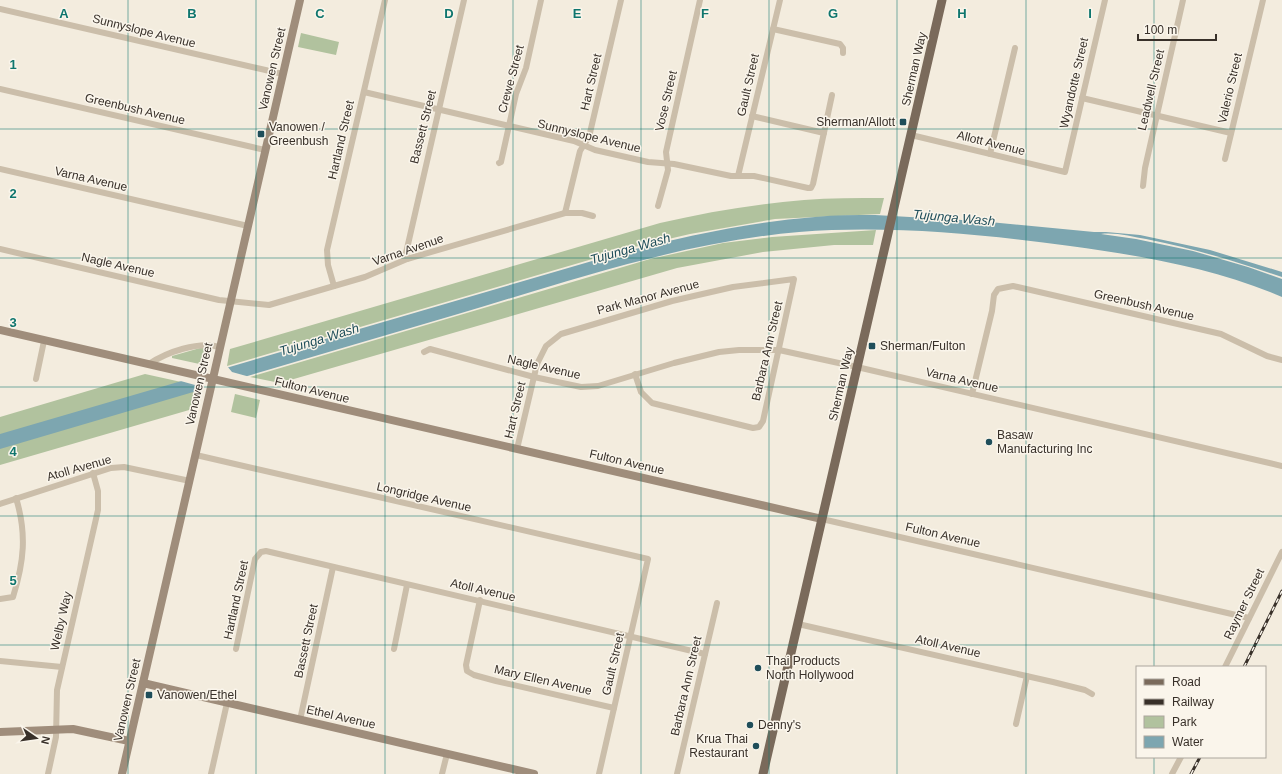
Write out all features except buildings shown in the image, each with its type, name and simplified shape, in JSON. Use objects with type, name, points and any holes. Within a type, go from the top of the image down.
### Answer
[{"type":"main road","name":"Sherman Way","points":[[763,774],[942,0]]},
{"type":"street","name":"Vanowen Street","points":[[122,774],[300,0]]},
{"type":"street","name":"Hartland Street","points":[[334,286],[328,265],[327,250],[385,0]]},
{"type":"street","name":"Bassett Street","points":[[407,260],[406,252],[464,0]]},
{"type":"street","name":"Crewe Street","points":[[499,163],[501,162],[516,94],[526,68],[541,0]]},
{"type":"street","name":"Hart Street","points":[[565,213],[580,151],[589,137],[621,0]]},
{"type":"street","name":"Vose Street","points":[[658,206],[668,170],[666,152],[700,0]]},
{"type":"street","name":"Gault Street","points":[[738,176],[780,0]]},
{"type":"street","name":"Wyandotte Street","points":[[1065,172],[1105,0]]},
{"type":"street","name":"Leadwell Street","points":[[1143,186],[1144,168],[1183,0]]},
{"type":"street","name":"Valerio Street","points":[[1225,159],[1263,0]]},
{"type":"street","name":"Sunnyslope Avenue","points":[[0,9],[283,74]]},
{"type":"street","points":[[773,29],[842,46],[843,53]]},
{"type":"street","points":[[990,154],[1015,48]]},
{"type":"street","name":"Greenbush Avenue","points":[[0,89],[265,150]]},
{"type":"street","name":"Sunnyslope Avenue","points":[[364,92],[574,141],[595,150],[648,162],[667,163],[728,176],[754,176],[811,188],[818,164],[824,133]]},
{"type":"street","points":[[752,116],[824,133],[832,95]]},
{"type":"street","points":[[1082,98],[1231,133]]},
{"type":"street","name":"Allott Avenue","points":[[911,135],[1065,172]]},
{"type":"street","name":"Varna Avenue","points":[[0,169],[248,226]]},
{"type":"street","name":"Varna Avenue","points":[[231,301],[269,305],[365,277],[407,260],[565,213],[582,213],[593,216]]},
{"type":"street","name":"Nagle Avenue","points":[[0,249],[231,301]]},
{"type":"street","name":"Barbara Ann Street","points":[[635,374],[641,392],[652,403],[746,426],[759,427],[763,421],[794,279]]},
{"type":"street","name":"Park Manor Avenue","points":[[534,377],[541,353],[554,338],[561,334],[672,301],[733,287],[794,279]]},
{"type":"street","name":"Greenbush Avenue","points":[[972,394],[992,311],[994,295],[998,289],[1013,286],[1221,334],[1267,356],[1282,360]]},
{"type":"street","name":"Fulton Avenue","points":[[0,330],[1249,618]]},
{"type":"street","points":[[36,379],[44,341]]},
{"type":"street","points":[[149,364],[164,356],[201,345],[209,344],[220,347]]},
{"type":"street","name":"Nagle Avenue","points":[[424,352],[430,349],[575,387],[589,387],[635,374]]},
{"type":"street","name":"Varna Avenue","points":[[635,374],[719,352],[739,350],[779,350],[1282,466]]},
{"type":"street","name":"Hart Street","points":[[517,449],[534,377]]},
{"type":"street","name":"Longridge Avenue","points":[[196,455],[648,559]]},
{"type":"street","name":"Atoll Avenue","points":[[0,504],[111,468],[124,467],[190,481]]},
{"type":"street","name":"Welby Way","points":[[48,774],[56,737],[55,705],[62,667],[98,510],[98,491],[93,473]]},
{"type":"street","points":[[0,599],[13,597],[24,542],[22,520],[16,498]]},
{"type":"street","name":"Atoll Avenue","points":[[257,555],[266,551],[408,585],[631,635],[705,654]]},
{"type":"street","name":"Raymer Street","points":[[1225,666],[1282,552]]},
{"type":"street","name":"Hartland Street","points":[[236,649],[254,562],[257,555]]},
{"type":"street","name":"Gault Street","points":[[599,774],[648,559]]},
{"type":"street","name":"Bassett Street","points":[[300,720],[334,567]]},
{"type":"street","points":[[394,649],[408,585]]},
{"type":"street","name":"Mary Ellen Avenue","points":[[480,600],[466,665],[467,671],[474,675],[496,681],[614,708]]},
{"type":"street","name":"Barbara Ann Street","points":[[677,774],[717,603]]},
{"type":"street","name":"Atoll Avenue","points":[[798,624],[1027,676],[1085,690],[1092,694]]},
{"type":"street","points":[[0,661],[62,667]]},
{"type":"street","points":[[1016,724],[1027,676]]},
{"type":"street","name":"Ethel Avenue","points":[[143,683],[534,774]]},
{"type":"street","points":[[211,774],[228,703]]},
{"type":"street","points":[[0,732],[73,729],[129,741]]},
{"type":"street","points":[[442,774],[446,754]]},
{"type":"street","points":[[1172,774],[1180,758]]},
{"type":"green space","points":[[301,33],[339,42],[336,55],[298,47]]},
{"type":"green space","points":[[884,198],[880,214],[775,219],[690,234],[630,248],[227,366],[230,349],[660,223],[695,215],[767,204],[804,200]]},
{"type":"green space","points":[[876,230],[873,245],[834,245],[763,252],[677,268],[280,383],[250,377],[650,259],[723,243],[772,237]]},
{"type":"green space","points":[[200,348],[210,348],[206,363],[204,365],[172,358],[172,356]]},
{"type":"green space","points":[[145,374],[195,385],[200,392],[196,408],[0,465],[0,417]]},
{"type":"green space","points":[[235,394],[260,400],[256,418],[231,412]]},
{"type":"water","points":[[875,215],[979,221],[1140,235],[1210,250],[1282,272],[1282,277],[1198,251],[1124,235],[1101,234],[1136,239],[1193,251],[1248,267],[1282,279],[1282,297],[1230,278],[1178,264],[1097,250],[969,234],[901,230],[833,230],[756,237],[712,244],[627,264],[584,276],[0,449],[0,434],[623,252],[670,240],[766,222],[822,216]]},
{"type":"pier","points":[[227,366],[232,372],[250,377],[200,392],[195,385],[177,380]]},
{"type":"railway","points":[[1244,666],[1282,591]]},
{"type":"railway","points":[[1191,774],[1199,758]]},
{"type":"place","name":"Sherman/Allott","points":[[903,122]]},
{"type":"place","name":"Vanowen / Greenbush","points":[[261,134]]},
{"type":"place","name":"Sherman/Fulton","points":[[872,346]]},
{"type":"place","name":"Basaw Manufacturing Inc","points":[[989,442]]},
{"type":"place","name":"Thai Products North Hollywood","points":[[758,668]]},
{"type":"place","name":"Vanowen/Ethel","points":[[149,695]]},
{"type":"place","name":"Denny's","points":[[750,725]]},
{"type":"place","name":"Krua Thai Restaurant","points":[[756,746]]},
{"type":"water label","name":"Tujunga Wash","points":[[954,217]]},
{"type":"water label","name":"Tujunga Wash","points":[[630,248]]},
{"type":"water label","name":"Tujunga Wash","points":[[319,339]]}]
